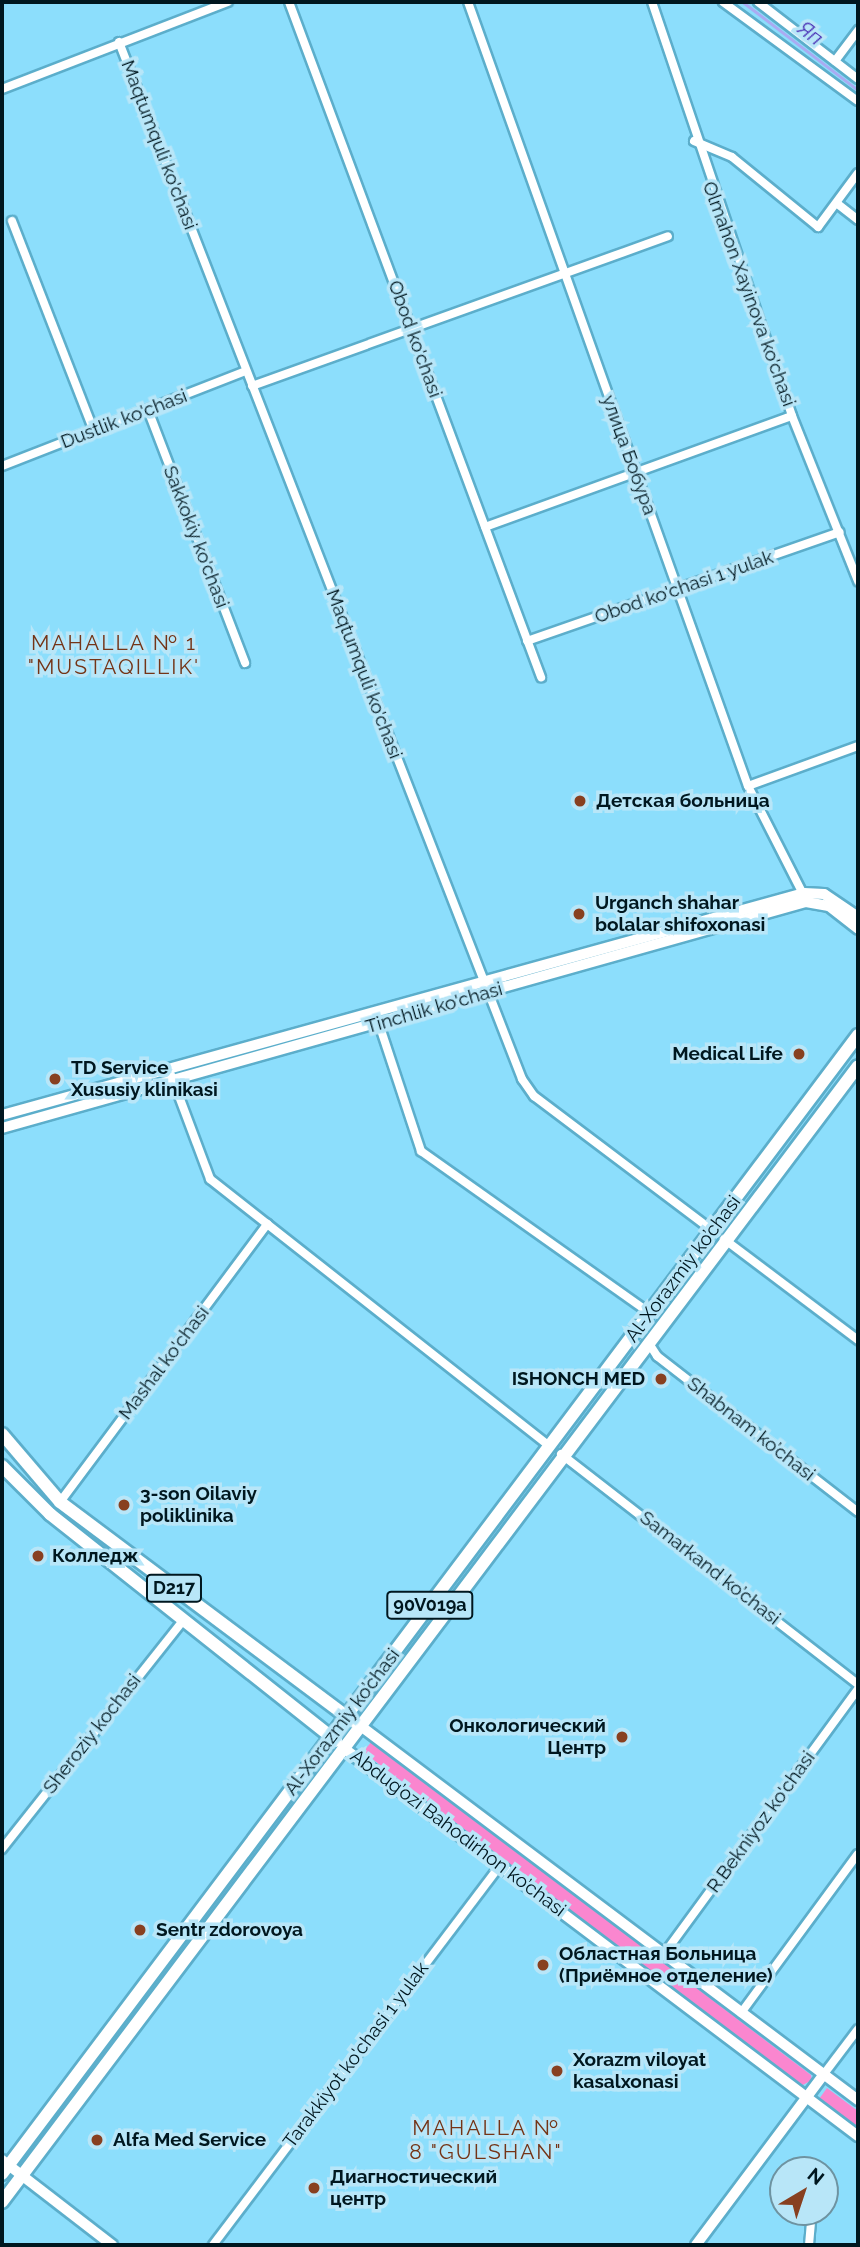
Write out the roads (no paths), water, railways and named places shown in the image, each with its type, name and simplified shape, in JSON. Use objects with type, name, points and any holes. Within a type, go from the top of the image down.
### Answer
[{"type":"main road","points":[[805,897],[824,894],[858,917]]},
{"type":"main road","name":"Tinchlik ko'chasi","points":[[2,1128],[483,980],[805,897]]},
{"type":"main road","name":"Tinchlik ko'chasi","points":[[2,1115],[379,1024],[805,897]]},
{"type":"main road","points":[[805,897],[830,906],[858,929]]},
{"type":"main road","name":"Al-Xorazmiy ko’chasi","points":[[4,2166],[331,1737],[858,1035]]},
{"type":"main road","name":"Al-Xorazmiy ko’chasi","points":[[2,2202],[362,1727],[561,1454],[858,1066]]},
{"type":"main road","name":"Abdug’ozi Bahodirhon ko’chasi","points":[[2,1434],[60,1502],[858,2100]]},
{"type":"main road","name":"Abdug’ozi Bahodirhon ko’chasi","points":[[2,1466],[93,1549],[345,1749],[858,2136]]},
{"type":"main road","points":[[93,1549],[104,1536]]},
{"type":"street","points":[[2,89],[228,2]]},
{"type":"street","name":"Obod ko'chasi","points":[[289,2],[541,677]]},
{"type":"street","name":"улица Бобура","points":[[468,2],[748,786],[770,840],[805,897]]},
{"type":"street","name":"Olmahon Xayinova ko'chasi","points":[[652,2],[694,141],[792,416],[858,580]]},
{"type":"street","points":[[723,2],[858,101]]},
{"type":"street","points":[[764,4],[858,79]]},
{"type":"street","points":[[835,61],[858,30]]},
{"type":"street","name":"Maqtumquli ko'chasi","points":[[119,42],[483,980],[530,1092],[712,1230]]},
{"type":"street","points":[[694,141],[732,157],[818,227],[839,205],[858,173]]},
{"type":"street","points":[[839,205],[858,220]]},
{"type":"street","points":[[12,221],[94,431]]},
{"type":"street","points":[[252,386],[563,270],[668,236]]},
{"type":"street","name":"Dustlik ko'chasi","points":[[2,466],[246,371]]},
{"type":"street","name":"Sakkokiy ko'chasi","points":[[148,410],[245,663]]},
{"type":"street","points":[[485,527],[634,470],[792,416]]},
{"type":"street","name":"Obod ko'chasi 1 yulak","points":[[527,641],[840,532]]},
{"type":"street","points":[[748,786],[858,746]]},
{"type":"street","points":[[379,1024],[421,1151],[650,1313]]},
{"type":"street","points":[[171,1074],[203,1170],[267,1224],[549,1446]]},
{"type":"street","name":"Mashal ko'chasi","points":[[60,1502],[267,1224]]},
{"type":"street","points":[[724,1239],[858,1340]]},
{"type":"street","name":"Shabnam ko’chasi","points":[[648,1342],[657,1356],[858,1511]]},
{"type":"street","name":"Samarkand ko’chasi","points":[[561,1454],[858,1686]]},
{"type":"street","name":"Sheroziy kochasi","points":[[2,1849],[184,1619]]},
{"type":"street","name":"R.Bekniyoz ko'chasi","points":[[664,1954],[858,1686]]},
{"type":"street","points":[[741,2013],[858,1854]]},
{"type":"street","name":"Tarakkiyot ko'chasi 1 yulak","points":[[213,2245],[500,1865]]},
{"type":"street","points":[[696,2245],[858,2029]]},
{"type":"street","points":[[4,2166],[22,2176],[112,2245]]},
{"type":"street","points":[[809,2245],[810,2226]]},
{"type":"waterway","name":"Яп","points":[[743,2],[858,90]]},
{"type":"place","name":"Детская больница","points":[[580,801]]},
{"type":"place","name":"Urganch shahar bolalar shifoxonasi","points":[[579,914]]},
{"type":"place","name":"Medical Life","points":[[799,1054]]},
{"type":"place","name":"TD Service Xususiy klinikasi","points":[[55,1079]]},
{"type":"place","name":"ISHONCH MED","points":[[661,1379]]},
{"type":"place","name":"3-son Oilaviy poliklinika","points":[[124,1505]]},
{"type":"place","name":"Колледж","points":[[38,1556]]},
{"type":"place","name":"Онкологический Центр","points":[[622,1737]]},
{"type":"place","name":"Sentr zdorovoya","points":[[140,1930]]},
{"type":"place","name":"Областная Больница (Приёмное отделение)","points":[[543,1965]]},
{"type":"place","name":"Xorazm viloyat kasalxonasi","points":[[557,2071]]},
{"type":"place","name":"Alfa Med Service","points":[[97,2140]]},
{"type":"place","name":"Диагностический центр","points":[[314,2188]]},
{"type":"district","name":"MAHALLA № 1 \"MUSTAQILLIK'","points":[[114,655]]},
{"type":"district","name":"MAHALLA № 8 \"GULSHAN\"","points":[[486,2140]]}]
